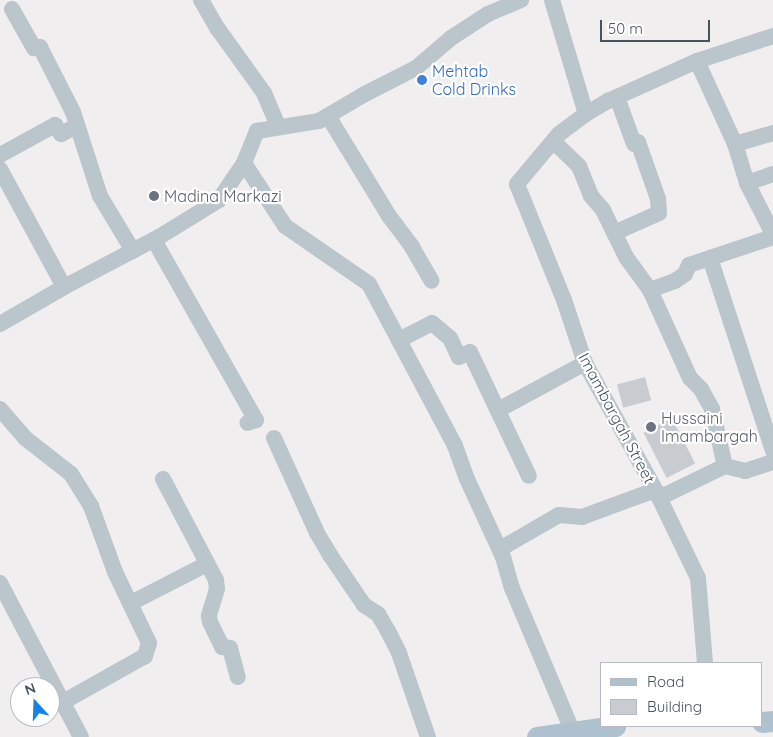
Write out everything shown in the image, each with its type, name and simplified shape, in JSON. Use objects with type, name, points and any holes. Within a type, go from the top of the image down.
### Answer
[{"type":"main road","points":[[538,737],[572,730],[604,727]]},
{"type":"street","points":[[201,0],[218,30],[264,93],[278,126]]},
{"type":"street","points":[[0,324],[64,287],[154,240],[219,200],[244,163],[257,131],[278,126],[319,121],[416,68],[451,38],[488,14],[521,0]]},
{"type":"street","points":[[552,0],[586,114]]},
{"type":"street","points":[[12,9],[34,48],[40,47],[73,112],[100,196],[132,251]]},
{"type":"street","name":"Imambargah Street","points":[[705,662],[698,578],[657,494],[584,364],[564,300],[517,184],[553,141],[586,114],[617,97],[697,61],[773,36]]},
{"type":"street","points":[[650,290],[675,281],[685,274],[689,265],[773,235],[747,183],[735,144],[697,61]]},
{"type":"street","points":[[614,233],[658,213],[658,199],[638,142],[634,144],[617,97]]},
{"type":"street","points":[[328,116],[389,216],[412,246],[432,281]]},
{"type":"street","points":[[0,155],[55,125],[60,134],[77,126]]},
{"type":"street","points":[[735,144],[773,133]]},
{"type":"street","points":[[553,141],[578,166],[591,196],[603,210],[626,257],[650,290],[690,378],[701,389],[712,409],[725,466]]},
{"type":"street","points":[[244,163],[284,226],[368,284],[455,446],[467,479],[500,549],[512,588],[572,730]]},
{"type":"street","points":[[0,169],[64,287]]},
{"type":"street","points":[[747,183],[773,174]]},
{"type":"street","points":[[154,240],[256,420],[246,423]]},
{"type":"street","points":[[710,258],[773,451]]},
{"type":"street","points":[[399,340],[432,323],[450,338],[459,358],[470,352],[530,476]]},
{"type":"street","points":[[498,410],[584,364]]},
{"type":"street","points":[[0,408],[26,438],[71,474],[91,506],[115,572],[149,643],[145,656],[63,702]]},
{"type":"street","points":[[274,438],[317,533],[364,606],[378,614],[388,631],[399,653],[428,737]]},
{"type":"street","points":[[500,549],[559,515],[582,517],[657,494],[725,466],[745,471],[773,462]]},
{"type":"street","points":[[163,479],[216,580],[217,589],[209,616],[210,622],[222,647],[230,648],[238,677]]},
{"type":"street","points":[[131,603],[207,564]]},
{"type":"street","points":[[0,584],[81,737]]},
{"type":"building","points":[[645,377],[651,400],[623,408],[617,385]]},
{"type":"building","points":[[672,418],[695,463],[667,478],[643,433]]},
{"type":"place","name":"Mehtab Cold Drinks","points":[[422,80]]},
{"type":"place","name":"Madina Markazi","points":[[154,196]]},
{"type":"place","name":"Hussaini Imambargah","points":[[651,427]]}]
